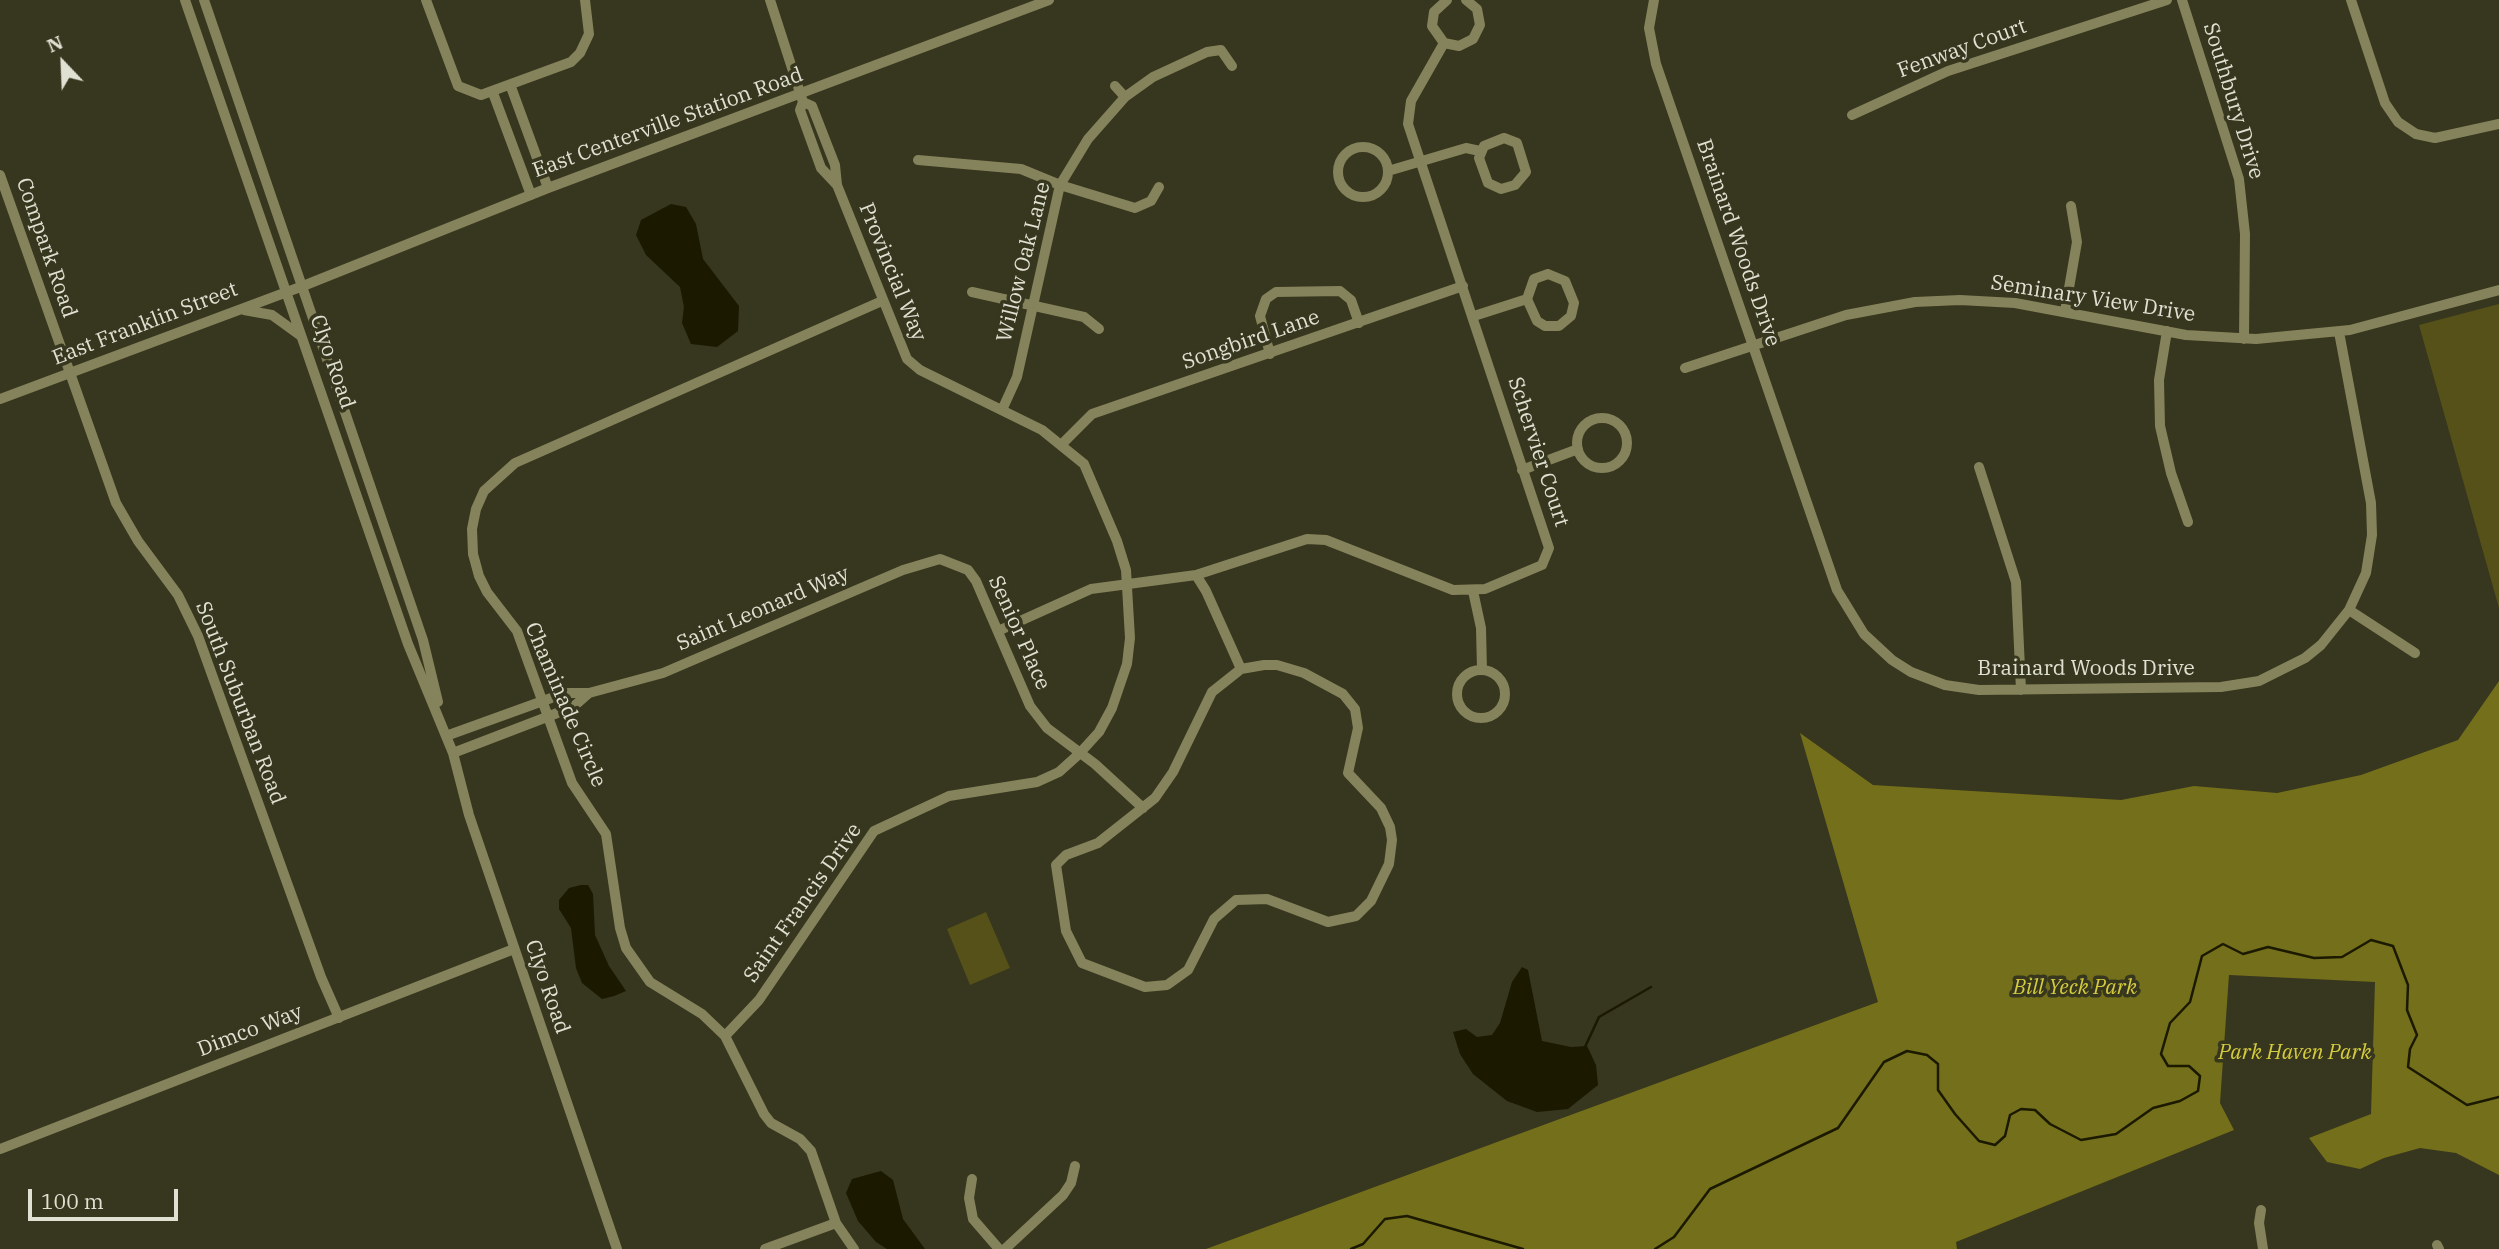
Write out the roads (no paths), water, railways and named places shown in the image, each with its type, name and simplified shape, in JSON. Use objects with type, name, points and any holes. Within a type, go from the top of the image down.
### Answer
[{"type":"street","name":"Clyo Road","points":[[185,0],[408,644],[453,753],[469,815],[617,1249]]},
{"type":"street","name":"Clyo Road","points":[[204,0],[423,640],[446,736]]},
{"type":"street","points":[[426,0],[458,86],[473,94],[493,93],[511,87],[564,66],[580,53],[590,25],[584,0]]},
{"type":"street","name":"Provincial Way","points":[[770,0],[802,99],[812,106],[835,165],[837,186],[900,348],[920,370],[1042,430],[1062,444],[1084,464],[1096,487],[1117,541],[1131,612],[1127,664],[1112,708],[1099,732],[1079,754]]},
{"type":"street","name":"East Centerville Station Road","points":[[303,286],[548,188],[802,99],[1049,0]]},
{"type":"street","points":[[1447,0],[1438,6],[1432,18],[1434,32],[1444,43],[1451,46],[1467,44],[1478,32],[1480,17],[1466,0]]},
{"type":"street","name":"Brainard Woods Drive","points":[[1654,0],[1648,28],[1650,43],[1838,590],[1864,634],[1892,660],[1928,680],[1964,689],[2221,687],[2259,681],[2305,658],[2321,645],[2349,610],[2366,573],[2372,519],[2339,332]]},
{"type":"street","name":"Fenway Court","points":[[1852,115],[1948,71],[2167,0]]},
{"type":"street","name":"Southbury Drive","points":[[2182,0],[2239,179],[2245,234],[2244,339]]},
{"type":"street","points":[[2351,0],[2385,103],[2398,122],[2416,134],[2435,138],[2499,124]]},
{"type":"street","name":"Schervier Court","points":[[998,631],[1091,589],[1196,575],[1296,541],[1318,538],[1442,587],[1474,591],[1536,570],[1546,559],[1549,548],[1408,124],[1407,108],[1444,43]]},
{"type":"street","name":"Willow Oak Lane","points":[[1002,410],[1017,377],[1060,185],[1088,139],[1125,97],[1153,78],[1207,52],[1220,50],[1232,66]]},
{"type":"street","points":[[1115,86],[1125,97]]},
{"type":"street","points":[[511,87],[548,188]]},
{"type":"street","points":[[493,93],[531,195]]},
{"type":"street","points":[[1388,172],[1466,148],[1480,151],[1496,139],[1517,143],[1526,172],[1521,181],[1508,188],[1494,188],[1488,183],[1480,151]]},
{"type":"street","points":[[1366,147],[1379,154],[1388,172],[1380,190],[1361,198],[1345,188],[1340,166],[1345,154],[1366,147]]},
{"type":"street","points":[[918,160],[1021,169],[1060,185],[1135,208],[1151,201],[1159,187]]},
{"type":"street","name":"Compark Road","points":[[0,175],[68,374]]},
{"type":"street","points":[[2065,311],[2077,242],[2071,206]]},
{"type":"street","points":[[1554,274],[1568,286],[1573,312],[1559,326],[1545,326],[1535,318],[1527,299],[1534,279],[1554,274]]},
{"type":"street","name":"East Franklin Street","points":[[0,399],[303,286]]},
{"type":"street","name":"Songbird Lane","points":[[1062,444],[1092,414],[1463,286]]},
{"type":"street","name":"Seminary View Drive","points":[[1685,368],[1846,314],[1915,302],[1983,301],[2065,311],[2166,331],[2244,339],[2339,332],[2499,290]]},
{"type":"street","points":[[1270,354],[1260,316],[1266,299],[1276,292],[1340,291],[1351,300],[1359,323]]},
{"type":"street","points":[[972,292],[1084,317],[1099,329]]},
{"type":"street","points":[[1474,316],[1527,299]]},
{"type":"street","name":"Chaminade Circle","points":[[854,1249],[836,1223],[811,1151],[800,1139],[771,1123],[764,1114],[725,1035],[702,1014],[650,982],[626,948],[620,928],[606,834],[572,783],[517,631],[478,576],[473,554],[472,530],[476,509],[484,491],[499,475],[528,456],[882,301]]},
{"type":"street","points":[[237,310],[272,315],[303,338]]},
{"type":"street","points":[[2166,331],[2159,380],[2160,426],[2171,473],[2188,522]]},
{"type":"street","name":"South Suburban Road","points":[[68,374],[116,503],[138,541],[178,595],[198,636],[321,977],[339,1018]]},
{"type":"street","points":[[1599,417],[1619,423],[1627,448],[1621,460],[1603,468],[1590,465],[1578,449],[1581,428],[1599,417]]},
{"type":"street","points":[[1522,470],[1578,449]]},
{"type":"street","points":[[1979,467],[2016,582],[2021,690]]},
{"type":"street","name":"Saint Leonard Way","points":[[446,736],[565,694],[589,692],[686,664],[925,562],[951,561]]},
{"type":"street","name":"Senior Place","points":[[951,561],[968,570],[976,581],[1030,706],[1047,727],[1095,764],[1143,808]]},
{"type":"street","points":[[1196,575],[1241,669]]},
{"type":"street","points":[[1474,591],[1481,628],[1482,670]]},
{"type":"street","points":[[2349,610],[2415,653]]},
{"type":"street","points":[[1278,665],[1335,688],[1355,709],[1358,728],[1348,773],[1381,808],[1392,840],[1389,864],[1371,901],[1356,916],[1328,922],[1267,899],[1236,900],[1214,919],[1188,970],[1175,981],[1145,988],[1082,963],[1074,952],[1066,931],[1056,865],[1066,855],[1098,843],[1143,808],[1168,780],[1212,692],[1241,669],[1278,665]]},
{"type":"street","points":[[1482,670],[1495,675],[1504,686],[1503,707],[1493,717],[1466,715],[1458,704],[1456,690],[1463,678],[1482,670]]},
{"type":"street","name":"Saint Leonard Way","points":[[453,753],[573,707],[589,692]]},
{"type":"street","name":"Saint Francis Drive","points":[[725,1035],[760,1000],[874,831],[949,796],[1037,782],[1059,772],[1079,754]]},
{"type":"street","name":"Dimco Way","points":[[0,1149],[514,949]]},
{"type":"street","points":[[1005,1249],[1063,1195],[1071,1183],[1075,1166]]},
{"type":"street","points":[[972,1179],[969,1198],[974,1219],[999,1249]]},
{"type":"street","points":[[2261,1210],[2259,1237],[2263,1249]]},
{"type":"street","points":[[765,1249],[836,1223]]},
{"type":"waterway","points":[[1655,1249],[1674,1237],[1710,1189],[1838,1128],[1884,1062],[1907,1051],[1927,1055],[1938,1064],[1938,1090],[1979,1141],[1995,1145],[2005,1136],[2010,1115],[2021,1109],[2035,1110],[2050,1124],[2081,1140],[2116,1134],[2153,1108],[2180,1101],[2198,1091],[2200,1076],[2189,1066],[2168,1066],[2161,1054],[2170,1023],[2190,1002],[2202,956],[2223,944],[2243,954],[2268,947],[2314,958],[2342,957],[2371,940],[2393,946],[2408,985],[2407,1010],[2417,1035],[2410,1049],[2408,1067],[2467,1105],[2499,1097]]},
{"type":"waterway","points":[[1585,1047],[1599,1017],[1651,987]]},
{"type":"waterway","points":[[1351,1249],[1363,1244],[1385,1219],[1407,1216],[1523,1249]]},
{"type":"park label","name":"Bill Yeck Park","points":[[2075,988]]},
{"type":"park label","name":"Park Haven Park","points":[[2295,1053]]}]
